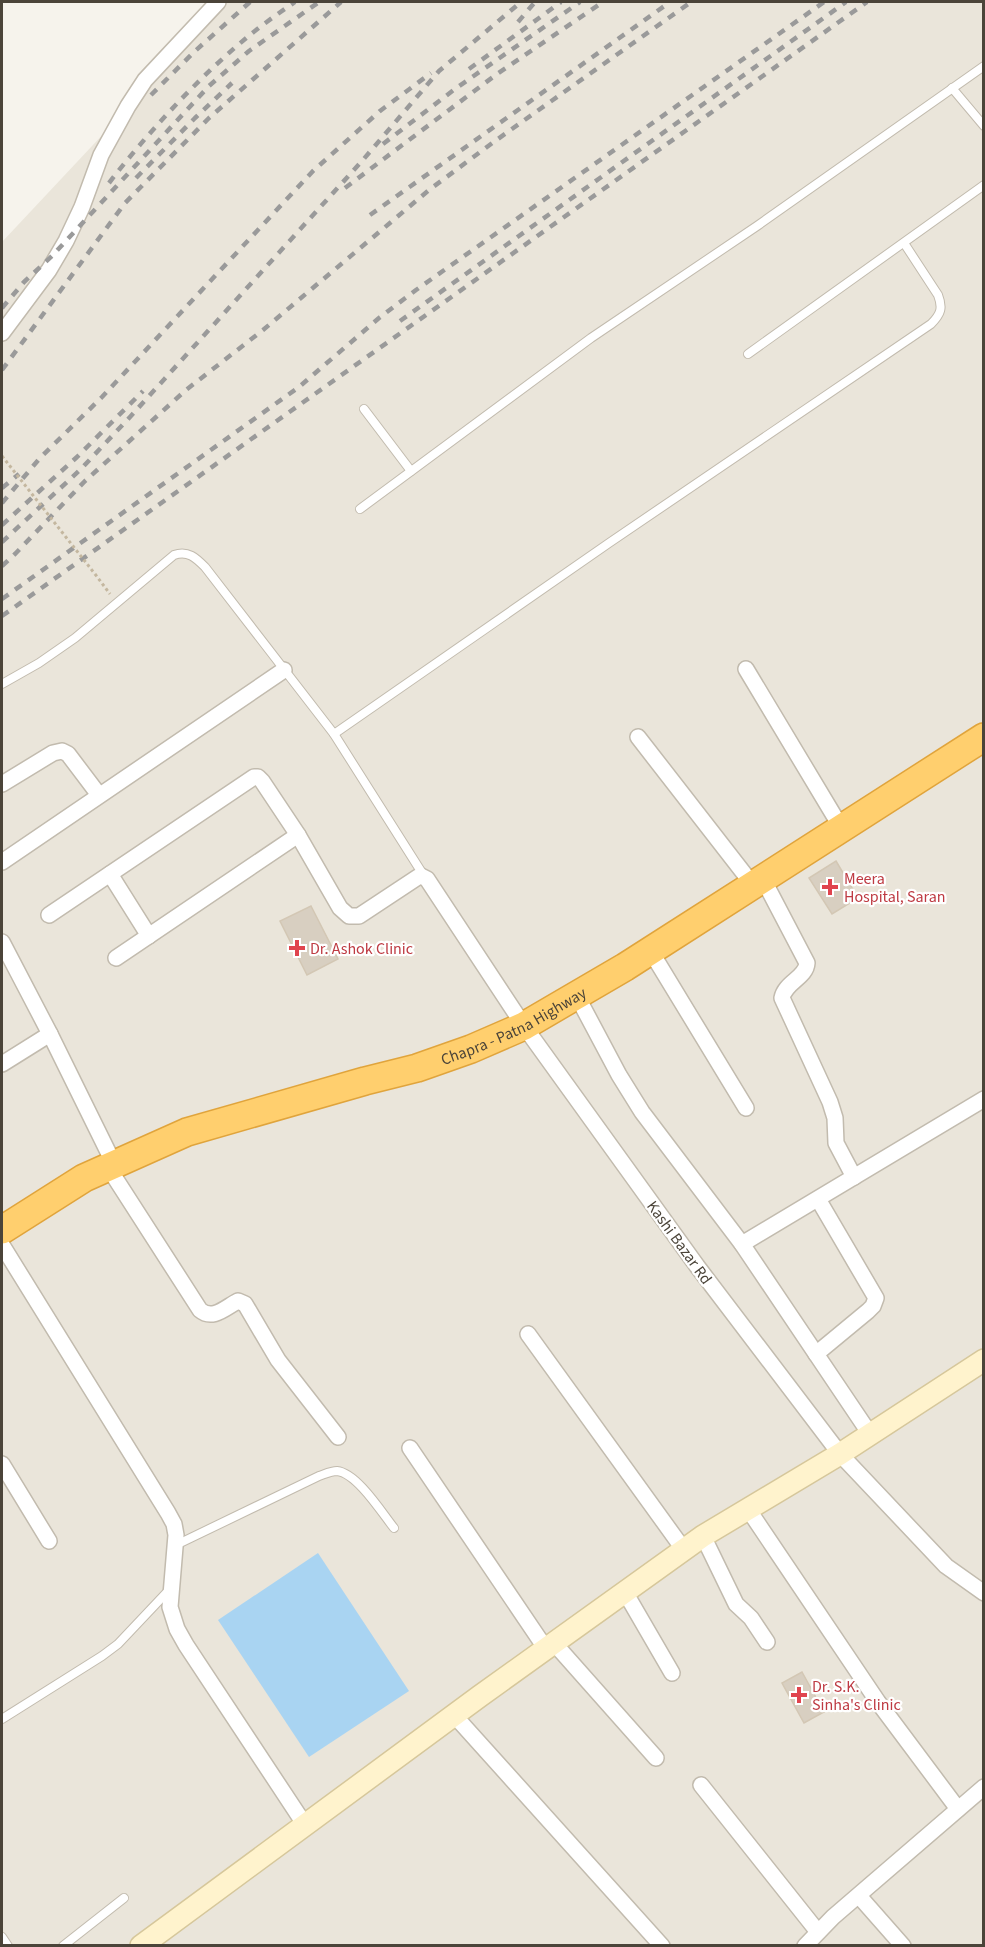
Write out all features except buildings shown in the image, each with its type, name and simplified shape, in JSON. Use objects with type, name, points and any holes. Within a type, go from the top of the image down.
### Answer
[{"type":"highway","name":"Chapra - Patna Highway","points":[[2,1230],[84,1178],[187,1131],[417,1068],[471,1049],[524,1026],[650,950],[984,737]]},
{"type":"street","points":[[2,333],[49,270],[60,251],[82,207],[102,155],[139,89],[157,66],[218,2]]},
{"type":"street","points":[[746,669],[842,829]]},
{"type":"street","points":[[2,862],[284,670]]},
{"type":"street","points":[[638,737],[758,882],[807,963],[806,969],[786,988],[782,998],[830,1102],[835,1118],[836,1143],[855,1177]]},
{"type":"street","points":[[2,784],[53,753],[62,751],[68,754],[99,795]]},
{"type":"street","points":[[49,915],[254,777],[262,781],[298,835],[340,908],[349,916],[359,916],[414,879],[424,877]]},
{"type":"street","points":[[116,958],[298,835]]},
{"type":"street","points":[[110,874],[149,936]]},
{"type":"street","name":"Kashi Bazar Rd","points":[[424,877],[435,888],[524,1026],[697,1266],[840,1454],[946,1566],[984,1593]]},
{"type":"street","points":[[2,942],[50,1034],[111,1166],[200,1310],[210,1315],[238,1301],[245,1304],[278,1360],[338,1437]]},
{"type":"street","points":[[650,950],[746,1108]]},
{"type":"street","points":[[576,996],[642,1112],[742,1244],[870,1434]]},
{"type":"street","points":[[2,1064],[50,1034]]},
{"type":"street","points":[[742,1244],[984,1099]]},
{"type":"street","points":[[816,1354],[868,1311],[876,1298],[818,1199]]},
{"type":"street","points":[[2,1245],[174,1524],[176,1545],[170,1588],[170,1607],[173,1619],[186,1645],[305,1825]]},
{"type":"street","points":[[528,1334],[684,1550]]},
{"type":"street","points":[[141,1946],[454,1715],[703,1536],[840,1454],[984,1360]]},
{"type":"street","points":[[410,1448],[550,1646],[656,1758]]},
{"type":"street","points":[[2,1464],[49,1541]]},
{"type":"street","points":[[748,1509],[874,1696],[958,1809]]},
{"type":"street","points":[[703,1536],[736,1604],[751,1618],[767,1642]]},
{"type":"street","points":[[625,1592],[672,1673]]},
{"type":"street","points":[[454,1715],[662,1946]]},
{"type":"street","points":[[701,1785],[818,1932]]},
{"type":"street","points":[[806,1946],[858,1896],[958,1809],[982,1792]]},
{"type":"street","points":[[858,1896],[903,1946]]},
{"type":"lane","points":[[360,510],[591,338],[756,226],[984,66]]},
{"type":"lane","points":[[952,88],[984,126]]},
{"type":"lane","points":[[747,354],[984,185]]},
{"type":"lane","points":[[334,734],[931,324],[941,312],[938,295],[904,243]]},
{"type":"lane","points":[[364,409],[411,471]]},
{"type":"lane","points":[[2,684],[59,650],[174,555],[181,552],[192,555],[205,567],[334,734],[424,877]]},
{"type":"lane","points":[[176,1545],[319,1476],[335,1471],[349,1476],[358,1483],[394,1528]]},
{"type":"lane","points":[[2,1719],[118,1644],[170,1588]]},
{"type":"lane","points":[[63,1946],[124,1898]]},
{"type":"lane","points":[[2,1937],[8,1946]]},
{"type":"path","points":[[2,456],[116,602]]},
{"type":"shaded area","points":[[227,2],[983,2],[983,1945],[2,1945],[2,242]]},
{"type":"water","points":[[318,1553],[409,1691],[309,1757],[218,1620]]},
{"type":"railway","points":[[151,95],[194,52],[250,2]]},
{"type":"railway","points":[[109,183],[158,124],[194,86],[251,34],[295,2]]},
{"type":"railway","points":[[2,308],[209,86],[249,51],[319,2]]},
{"type":"railway","points":[[2,370],[125,203],[209,118],[341,2]]},
{"type":"railway","points":[[2,542],[80,470],[130,417],[362,161],[439,71],[521,2]]},
{"type":"railway","points":[[518,22],[535,2]]},
{"type":"railway","points":[[469,69],[561,2]]},
{"type":"railway","points":[[383,144],[455,89],[580,2]]},
{"type":"railway","points":[[345,188],[497,74],[603,2]]},
{"type":"railway","points":[[370,215],[670,2]]},
{"type":"railway","points":[[2,566],[85,481],[186,390],[263,330],[429,190],[691,2]]},
{"type":"railway","points":[[2,599],[299,387],[379,318],[416,290],[824,2]]},
{"type":"railway","points":[[400,321],[846,2]]},
{"type":"railway","points":[[2,616],[867,2]]},
{"type":"railway","points":[[2,503],[40,458],[102,397],[313,171],[380,111],[431,73]]},
{"type":"railway","points":[[136,178],[232,83]]},
{"type":"railway","points":[[2,525],[77,457],[143,391]]},
{"type":"railway","points":[[2,488],[19,474]]},
{"type":"place","name":"Meera Hospital, Saran","points":[[830,887]]},
{"type":"place","name":"Dr. Ashok Clinic","points":[[297,948]]},
{"type":"place","name":"Dr. S.K. Sinha's Clinic","points":[[799,1695]]}]
